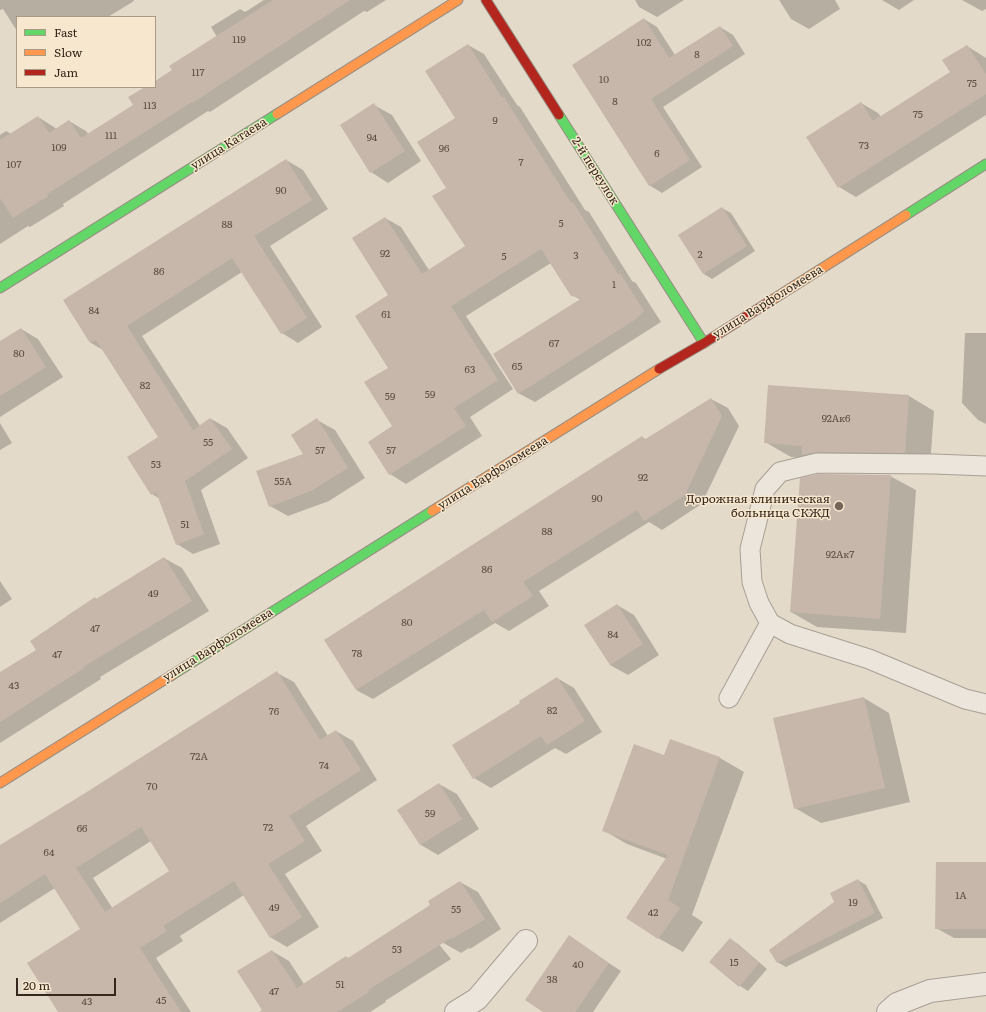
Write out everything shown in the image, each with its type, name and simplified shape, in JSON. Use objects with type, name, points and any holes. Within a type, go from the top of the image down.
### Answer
[{"type":"main road","name":"улица Катаева","points":[[0,288],[458,0]]},
{"type":"main road","name":"2-й переулок","points":[[486,0],[704,343]]},
{"type":"main road","name":"улица Варфоломеева","points":[[0,783],[650,374],[704,343],[986,164]]},
{"type":"street","points":[[456,1012],[477,999],[526,941]]},
{"type":"street","points":[[888,1012],[897,1004],[930,991],[986,984]]},
{"type":"lane","points":[[986,466],[817,463],[780,472],[765,490],[750,549],[752,582],[759,603],[770,623],[790,634],[868,659],[965,699],[986,704]]},
{"type":"lane","points":[[729,698],[770,623]]},
{"type":"building","points":[[273,0],[350,0],[192,103],[47,194],[48,196],[13,218],[0,198],[0,140],[38,116],[49,133],[69,120],[81,138],[133,105],[128,97],[143,88],[156,88],[156,80],[172,70],[169,66]]},
{"type":"building","points":[[644,18],[669,58],[720,26],[733,46],[651,99],[690,160],[649,186],[572,65]]},
{"type":"building","points":[[468,44],[502,98],[504,97],[571,203],[573,202],[618,274],[620,273],[644,311],[636,319],[518,394],[493,354],[582,298],[571,296],[541,249],[451,306],[498,380],[454,408],[466,426],[389,475],[368,442],[392,426],[364,382],[388,368],[355,316],[388,295],[352,238],[385,217],[422,274],[465,246],[432,196],[446,188],[417,142],[455,118],[425,71]]},
{"type":"building","points":[[967,45],[986,74],[986,94],[838,188],[806,137],[861,102],[873,121],[950,72],[942,60]]},
{"type":"building","points":[[374,103],[405,151],[370,173],[340,125]]},
{"type":"building","points":[[286,159],[312,200],[254,236],[307,318],[281,334],[232,258],[127,326],[193,430],[210,418],[232,449],[185,481],[204,534],[176,545],[156,492],[151,495],[127,457],[158,437],[96,340],[90,343],[63,300]]},
{"type":"building","points":[[722,207],[747,246],[703,274],[678,235]]},
{"type":"building","points":[[21,328],[46,367],[0,396],[0,341]]},
{"type":"building","points":[[768,385],[909,395],[905,453],[817,452],[802,455],[802,446],[764,443]]},
{"type":"building","points":[[711,398],[722,416],[685,495],[644,521],[637,510],[523,582],[533,596],[492,622],[484,610],[356,690],[324,640],[642,436],[644,440]]},
{"type":"building","points":[[317,418],[348,468],[311,491],[269,507],[256,471],[303,454],[291,435]]},
{"type":"building","points":[[818,474],[891,475],[880,619],[790,612],[800,478]]},
{"type":"building","points":[[164,557],[192,601],[83,667],[84,668],[0,722],[0,672],[36,650],[30,641],[95,597],[96,599]]},
{"type":"building","points":[[617,604],[643,644],[610,665],[584,625]]},
{"type":"building","points":[[277,671],[320,740],[336,730],[361,770],[289,816],[305,841],[268,864],[302,917],[270,938],[234,881],[163,926],[167,931],[140,948],[181,1012],[58,1012],[27,963],[80,929],[45,874],[0,903],[0,845],[82,795]],"holes":[[[141,827],[169,871],[105,912],[76,868]]]},
{"type":"building","points":[[557,677],[585,721],[547,745],[541,736],[473,779],[452,745],[520,703],[519,701]]},
{"type":"building","points":[[864,697],[885,788],[794,809],[773,718]]},
{"type":"building","points":[[670,739],[720,757],[668,900],[680,908],[658,939],[626,918],[668,855],[602,831],[634,744],[664,755]]},
{"type":"building","points":[[439,783],[462,819],[420,845],[397,810]]},
{"type":"building","points":[[936,862],[986,862],[986,929],[935,929]]},
{"type":"building","points":[[858,879],[875,913],[777,963],[769,950],[834,902],[830,893]]},
{"type":"building","points":[[460,881],[485,919],[452,939],[451,938],[368,990],[369,992],[337,1012],[259,1012],[262,1010],[237,971],[272,950],[297,988],[346,956],[348,958],[430,905],[428,901]]},
{"type":"building","points":[[569,935],[609,963],[575,1012],[543,1012],[525,1000]]},
{"type":"building","points":[[730,938],[759,963],[739,987],[709,962]]},
{"type":"traffic: fast","points":[[0,288],[277,114]]},
{"type":"traffic: fast","points":[[559,115],[704,343]]},
{"type":"traffic: fast","points":[[906,215],[986,164]]},
{"type":"traffic: fast","points":[[172,675],[432,511]]},
{"type":"traffic: slow","points":[[277,114],[458,0]]},
{"type":"traffic: slow","points":[[772,300],[906,215]]},
{"type":"traffic: slow","points":[[432,511],[659,369]]},
{"type":"traffic: slow","points":[[0,783],[172,675]]},
{"type":"traffic: jam","points":[[486,0],[559,115]]},
{"type":"traffic: jam","points":[[659,369],[704,343],[772,300]]},
{"type":"place","name":"Дорожная клиническая больница СКЖД","points":[[839,506]]}]
